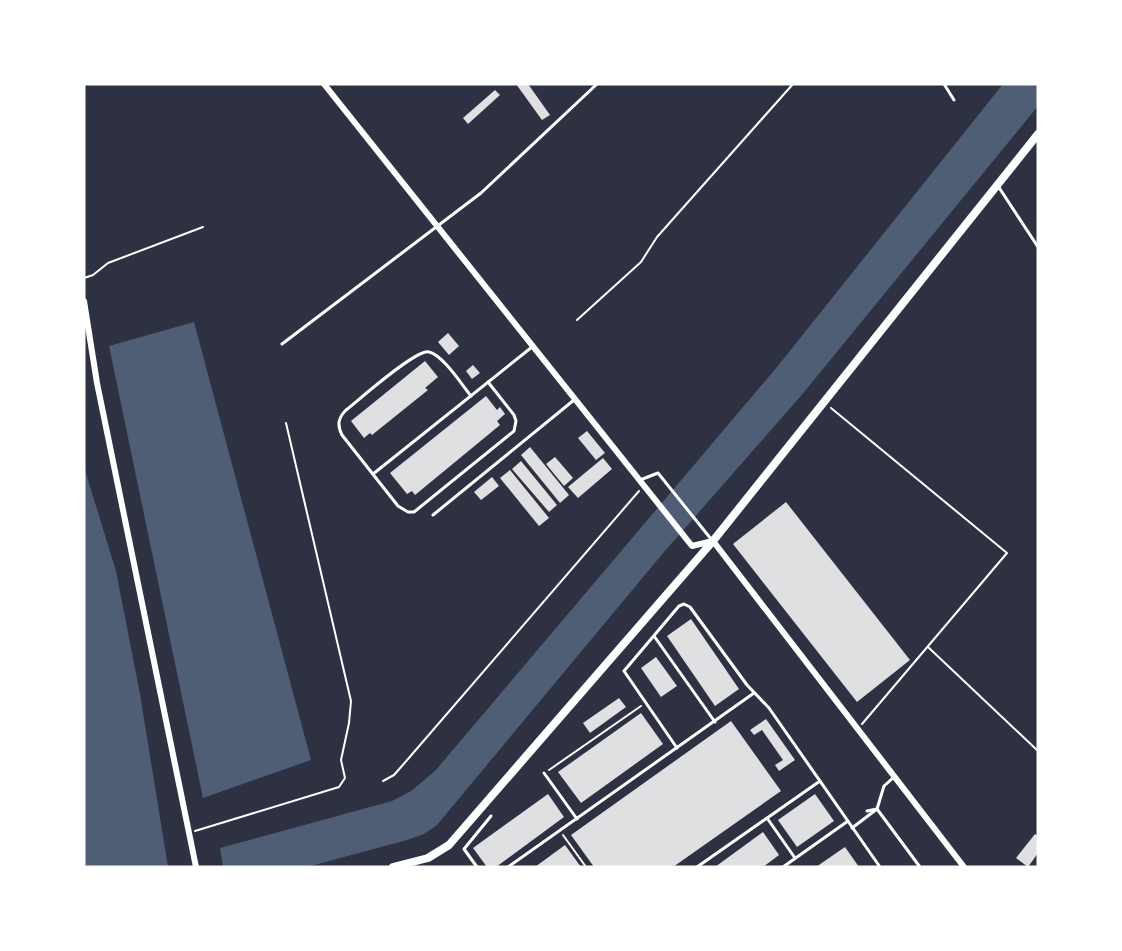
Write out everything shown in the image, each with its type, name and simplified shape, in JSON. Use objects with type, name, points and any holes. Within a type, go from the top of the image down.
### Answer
[{"type":"street","points":[[324,84],[692,546],[713,541]]},
{"type":"street","points":[[393,867],[428,858],[449,845],[713,541],[1038,134]]},
{"type":"street","points":[[84,301],[100,394],[196,867]]},
{"type":"street","points":[[713,541],[964,867]]},
{"type":"lane","points":[[282,344],[481,193],[597,84]]},
{"type":"lane","points":[[944,84],[954,99]]},
{"type":"lane","points":[[998,184],[1038,247]]},
{"type":"lane","points":[[373,474],[532,347]]},
{"type":"lane","points":[[471,396],[442,361],[432,352],[426,351],[412,357],[346,410],[339,421],[339,429],[403,510],[408,512],[420,509],[514,431],[516,421],[514,415],[488,382]]},
{"type":"lane","points":[[433,514],[574,400]]},
{"type":"lane","points":[[638,480],[658,473],[713,541]]},
{"type":"lane","points":[[677,748],[624,671],[679,606],[684,604],[690,607],[754,693],[769,708],[880,867]]},
{"type":"lane","points":[[654,636],[715,722]]},
{"type":"lane","points":[[508,867],[754,693]]},
{"type":"lane","points":[[544,773],[577,819]]},
{"type":"lane","points":[[852,828],[877,809],[884,786],[894,777]]},
{"type":"lane","points":[[697,867],[820,781]]},
{"type":"lane","points":[[867,811],[877,809]]},
{"type":"lane","points":[[877,809],[920,867]]},
{"type":"lane","points":[[477,867],[464,849],[491,816]]},
{"type":"lane","points":[[767,818],[796,858]]},
{"type":"lane","points":[[783,867],[848,821]]},
{"type":"path","points":[[577,320],[641,262],[657,237],[793,84]]},
{"type":"path","points":[[84,279],[108,263],[203,227]]},
{"type":"path","points":[[824,402],[1007,553],[858,729]]},
{"type":"path","points":[[189,833],[339,787],[345,778],[341,760],[351,701],[286,423]]},
{"type":"path","points":[[383,781],[394,775],[643,486]]},
{"type":"path","points":[[928,647],[1038,751]]},
{"type":"path","points":[[544,773],[646,703]]},
{"type":"path","points":[[560,831],[586,867]]},
{"type":"water","points":[[1003,84],[1038,84],[1038,106],[800,397],[664,552],[437,825],[424,834],[407,840],[307,867],[223,867],[220,848],[392,801],[411,791],[435,771],[777,367]]},
{"type":"water","points":[[194,322],[311,760],[203,798],[109,346]]},
{"type":"water","points":[[84,467],[116,571],[140,694],[168,867],[84,867]]},
{"type":"building","points":[[516,84],[528,84],[550,115],[542,120]]},
{"type":"building","points":[[495,90],[500,95],[468,124],[463,118]]},
{"type":"building","points":[[448,333],[459,346],[449,355],[438,342]]},
{"type":"building","points":[[425,361],[438,377],[425,388],[428,390],[372,435],[370,433],[364,438],[351,421]]},
{"type":"building","points":[[473,365],[480,373],[472,379],[466,371]]},
{"type":"building","points":[[486,396],[497,410],[500,407],[505,414],[497,421],[500,425],[415,495],[412,491],[407,494],[390,473]]},
{"type":"building","points":[[587,431],[605,453],[596,460],[578,438]]},
{"type":"building","points":[[530,447],[569,495],[560,503],[521,455]]},
{"type":"building","points":[[555,457],[573,478],[564,486],[546,464]]},
{"type":"building","points":[[603,458],[612,469],[578,498],[568,487]]},
{"type":"building","points":[[521,461],[557,505],[549,512],[512,469]]},
{"type":"building","points":[[510,470],[549,518],[539,526],[500,478]]},
{"type":"building","points":[[492,477],[499,486],[481,500],[474,492]]},
{"type":"building","points":[[786,502],[910,660],[857,702],[733,544]]},
{"type":"building","points":[[691,619],[739,689],[715,706],[667,636]]},
{"type":"building","points":[[656,657],[677,686],[661,697],[641,668]]},
{"type":"building","points":[[619,698],[626,707],[590,733],[583,723]]},
{"type":"building","points":[[641,713],[663,744],[581,803],[558,772]]},
{"type":"building","points":[[766,719],[795,760],[779,771],[775,765],[783,760],[762,730],[754,735],[750,730]]},
{"type":"building","points":[[731,721],[781,791],[673,867],[594,867],[571,835]]},
{"type":"building","points":[[548,794],[564,817],[496,867],[487,867],[473,848]]},
{"type":"building","points":[[815,794],[834,821],[797,847],[778,820]]},
{"type":"building","points":[[763,832],[779,855],[763,867],[715,867]]},
{"type":"building","points":[[1035,834],[1038,836],[1038,853],[1028,867],[1016,858]]},
{"type":"building","points":[[565,845],[581,867],[535,867]]},
{"type":"building","points":[[845,847],[859,867],[816,867]]}]
